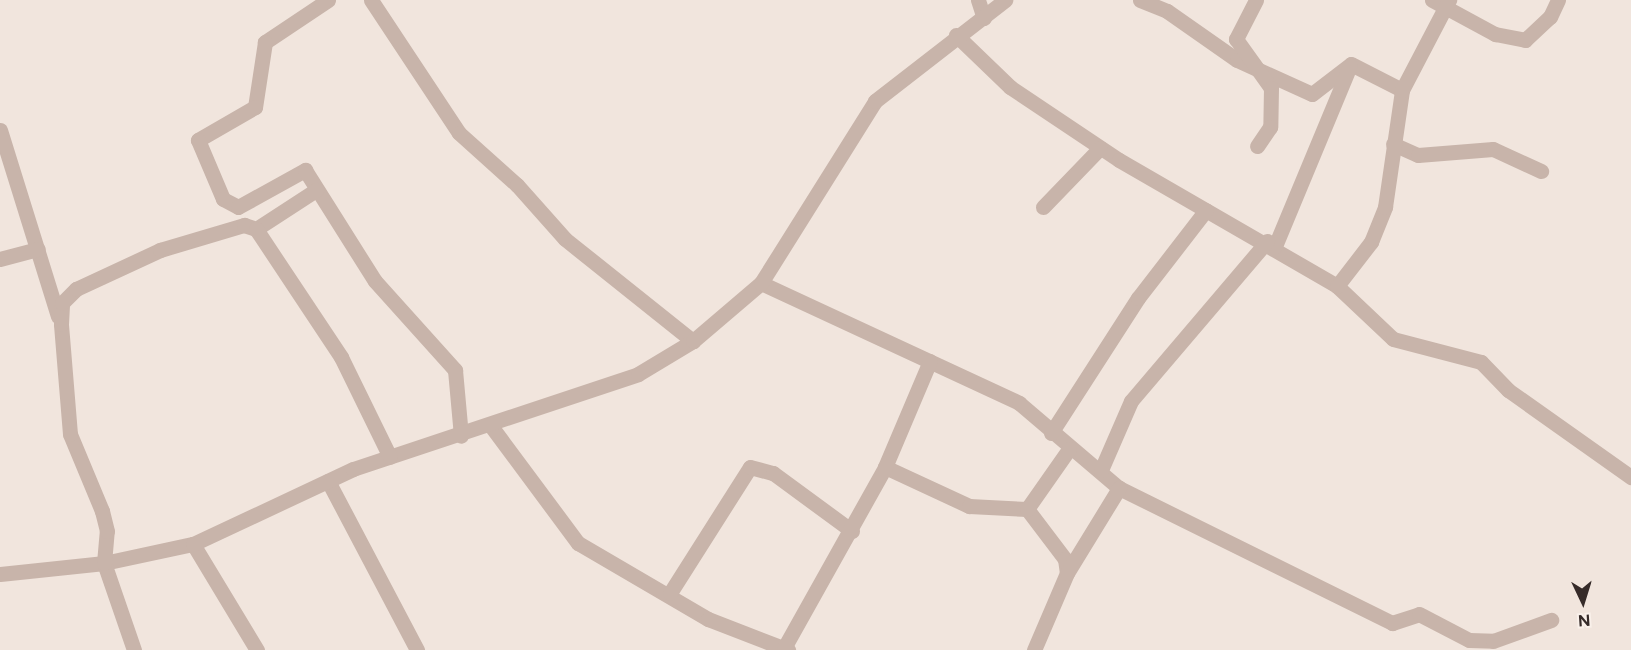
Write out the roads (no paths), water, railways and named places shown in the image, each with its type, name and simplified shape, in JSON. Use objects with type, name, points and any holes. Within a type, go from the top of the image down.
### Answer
[{"type":"street","points":[[328,0],[265,42],[255,107],[198,140],[223,199],[238,207],[305,170],[375,281],[455,370],[461,436]]},
{"type":"street","points":[[371,0],[459,133],[516,184],[564,239],[693,340]]},
{"type":"street","points":[[978,0],[984,18]]},
{"type":"street","points":[[0,574],[104,563],[193,544],[327,481],[390,457],[491,426],[638,374],[693,340],[761,283],[875,101],[956,35],[984,18],[1005,0]]},
{"type":"street","points":[[1140,0],[1260,71],[1312,94],[1351,64]]},
{"type":"street","points":[[1256,0],[1236,39],[1271,88],[1273,110],[1270,127],[1257,146]]},
{"type":"street","points":[[1432,0],[1447,5],[1495,34],[1525,40],[1550,17],[1558,0]]},
{"type":"street","points":[[1337,286],[1374,233],[1385,207],[1402,90],[1447,5]]},
{"type":"street","points":[[956,35],[1010,87],[1100,147],[1206,210],[1271,244],[1337,286],[1393,339],[1481,362],[1508,390],[1631,477]]},
{"type":"street","points":[[1351,64],[1402,90]]},
{"type":"street","points":[[1101,470],[1131,401],[1271,244],[1351,64]]},
{"type":"street","points":[[0,130],[61,324]]},
{"type":"street","points":[[1393,144],[1418,155],[1493,149],[1541,171]]},
{"type":"street","points":[[1043,207],[1100,147]]},
{"type":"street","points":[[256,229],[316,190]]},
{"type":"street","points":[[1051,432],[1138,298],[1206,210]]},
{"type":"street","points":[[134,650],[104,563],[107,531],[102,511],[70,434],[61,324],[62,303],[76,289],[160,250],[244,225],[256,229],[341,357],[390,457]]},
{"type":"street","points":[[0,259],[38,249]]},
{"type":"street","points":[[761,283],[1019,403],[1069,449],[1101,470],[1119,488],[1392,622],[1419,614],[1469,640],[1493,640],[1551,620]]},
{"type":"street","points":[[491,426],[578,543],[670,593],[708,618],[786,649],[885,467],[930,362]]},
{"type":"street","points":[[1027,509],[1069,449]]},
{"type":"street","points":[[670,593],[750,467],[773,473],[852,531]]},
{"type":"street","points":[[885,467],[969,506],[1027,509],[1065,559],[1067,573]]},
{"type":"street","points":[[327,481],[417,650]]},
{"type":"street","points":[[1034,650],[1067,573],[1119,488]]},
{"type":"street","points":[[193,544],[257,650]]}]
